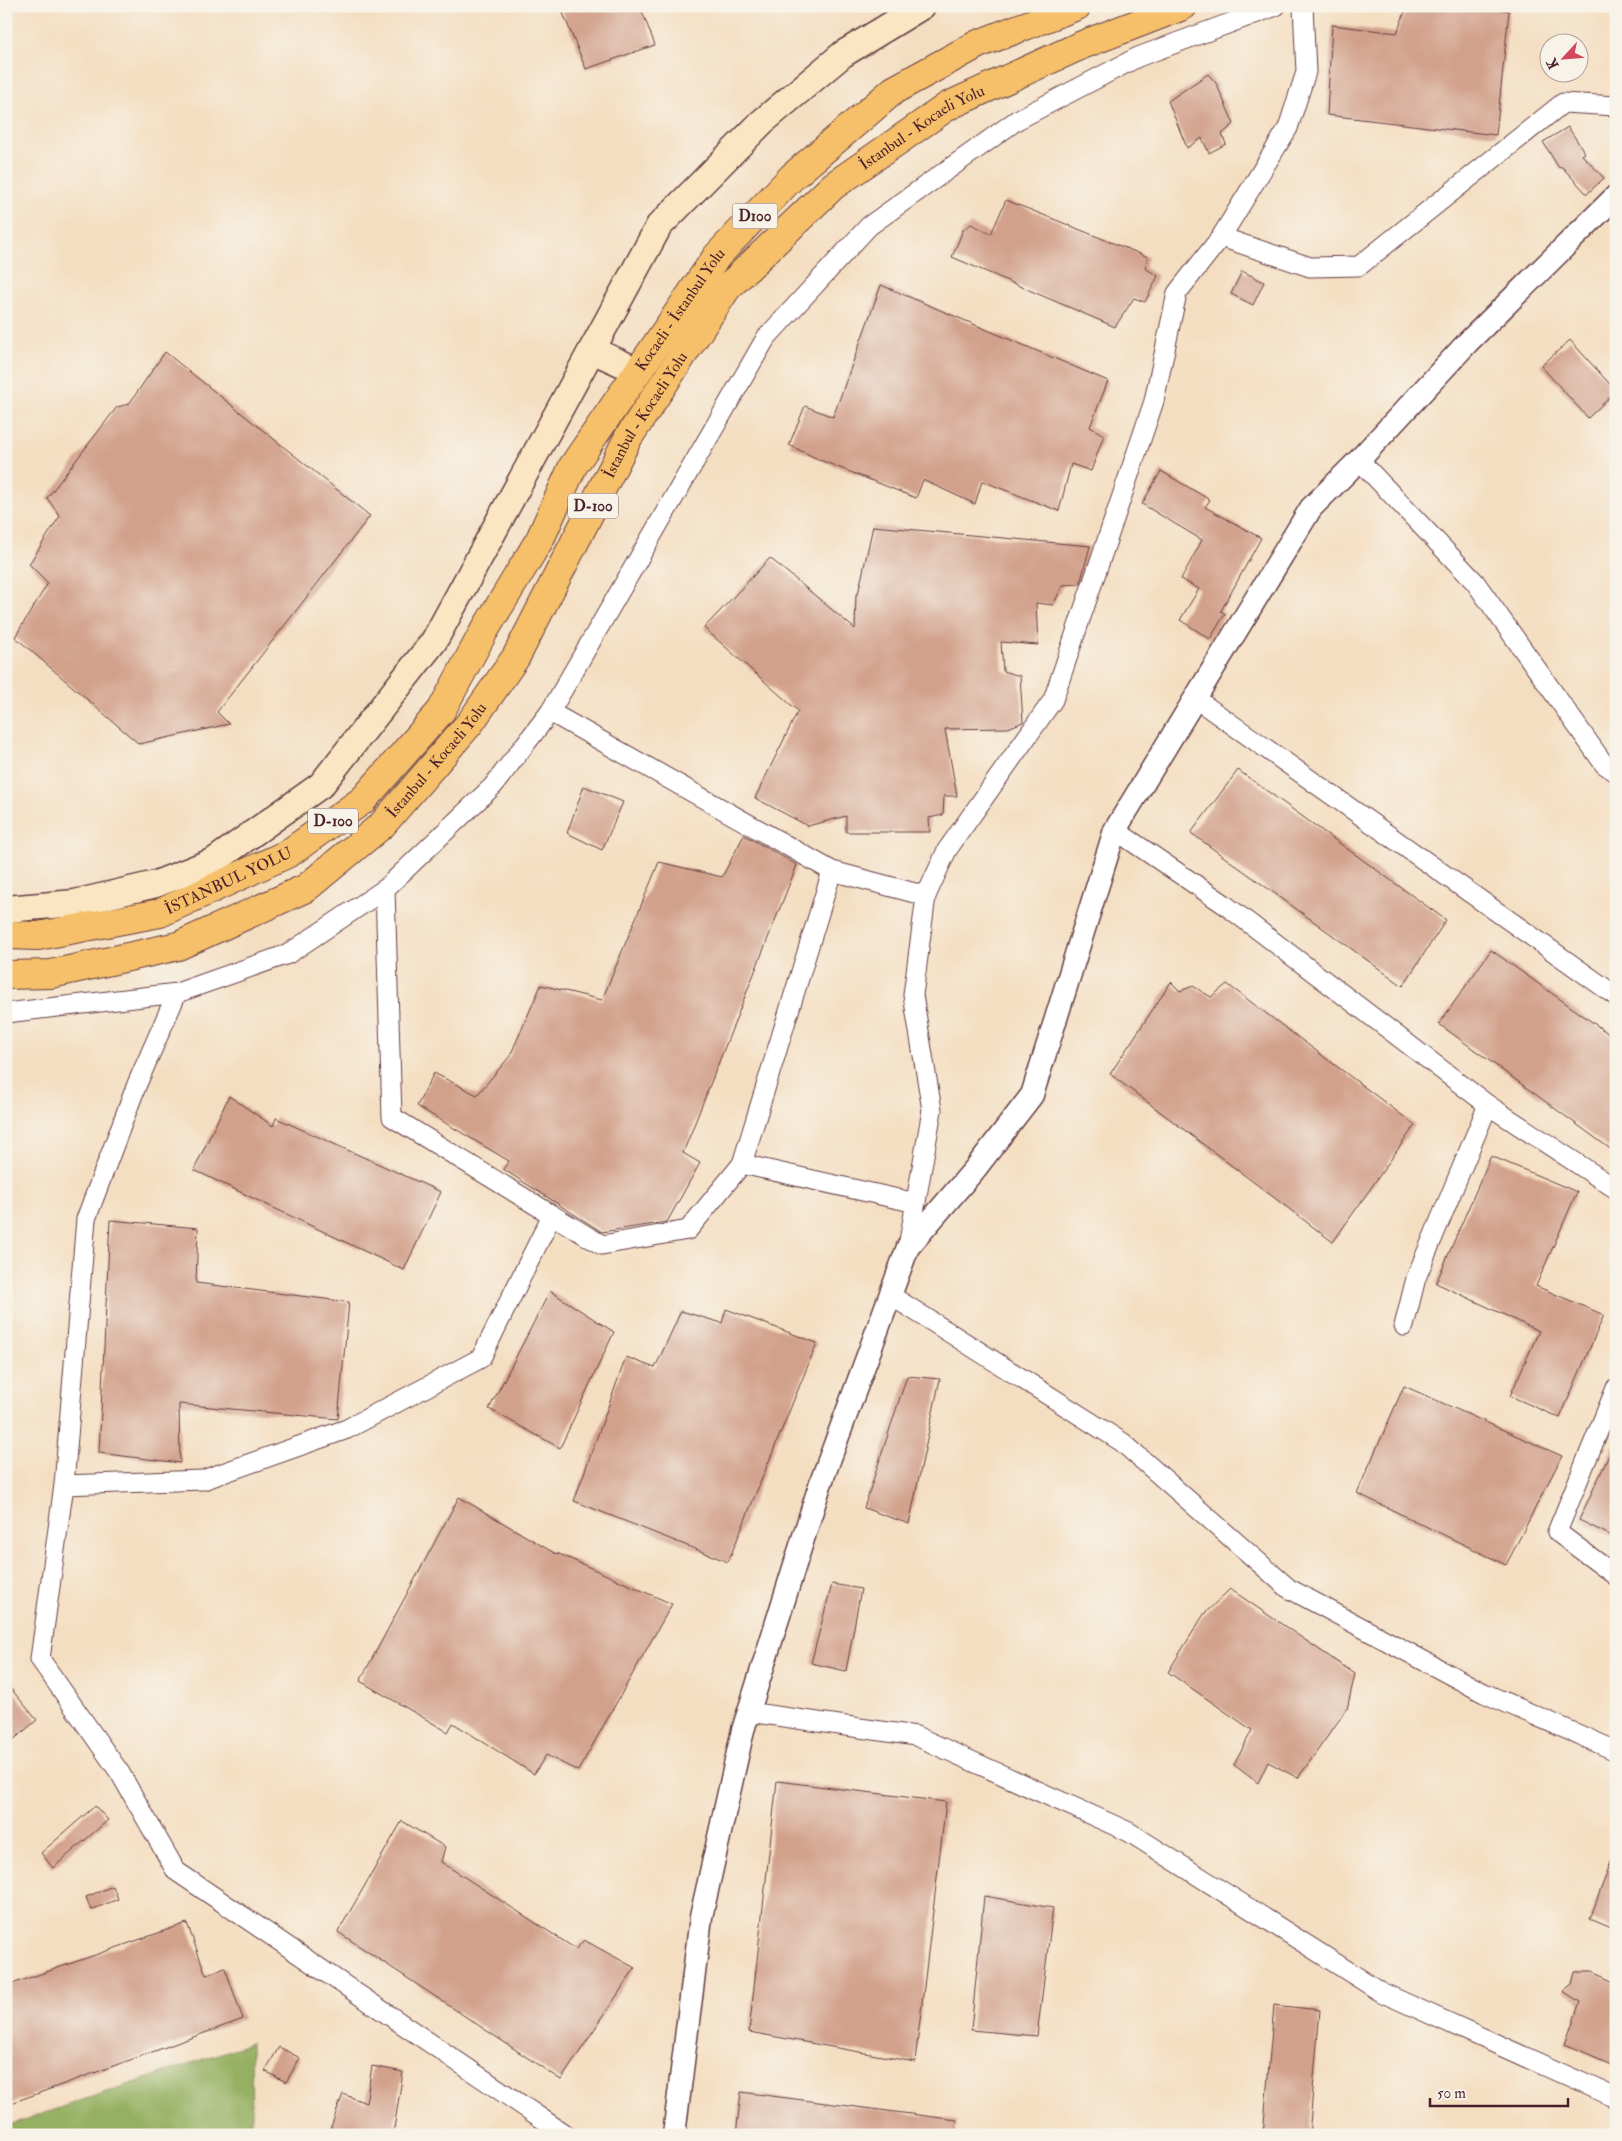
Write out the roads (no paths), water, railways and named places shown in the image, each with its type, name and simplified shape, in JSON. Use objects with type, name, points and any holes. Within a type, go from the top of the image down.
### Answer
[{"type":"highway","name":"Kocaeli - İstanbul Yolu","points":[[540,539],[573,466],[717,256],[792,176],[894,90],[978,44],[1077,6]]},
{"type":"highway","name":"İstanbul - Kocaeli Yolu","points":[[6,975],[51,974],[178,946],[306,888],[382,825],[470,723],[516,657],[628,438],[727,288],[833,186],[948,106],[1082,45],[1183,6]]},
{"type":"highway","name":"İSTANBUL YOLU","points":[[6,935],[38,936],[160,913],[290,853],[363,800],[441,710],[483,633],[540,539]]},
{"type":"main road","points":[[6,909],[75,903],[156,884],[214,861],[322,785],[434,641],[659,226],[762,122],[843,54],[922,6]]},
{"type":"main road","points":[[592,350],[638,371]]},
{"type":"street","points":[[6,1013],[176,993],[288,954],[385,889],[494,786],[550,712],[766,338],[869,226],[1017,120],[1138,57],[1276,6]]},
{"type":"street","points":[[674,2135],[701,1917],[748,1712],[820,1485],[908,1247],[932,1110],[913,995],[926,896],[947,850],[1053,700],[1154,401],[1177,294],[1222,237],[1288,128],[1306,72],[1304,6]]},
{"type":"street","points":[[1222,237],[1310,267],[1359,266],[1563,102],[1616,106]]},
{"type":"street","points":[[908,1247],[975,1170],[1032,1095],[1115,830],[1311,508],[1359,460],[1468,342],[1616,196]]},
{"type":"street","points":[[1359,460],[1475,582],[1604,764],[1616,772]]},
{"type":"street","points":[[1196,698],[1616,996]]},
{"type":"street","points":[[550,712],[832,871],[926,896]]},
{"type":"street","points":[[1115,830],[1224,904],[1488,1105],[1616,1189]]},
{"type":"street","points":[[385,889],[392,1117],[602,1245],[688,1230],[742,1164],[832,871]]},
{"type":"street","points":[[176,993],[138,1084],[86,1219],[64,1485],[40,1659],[120,1773],[176,1871],[566,2135]]},
{"type":"street","points":[[1404,1326],[1416,1278],[1488,1105]]},
{"type":"street","points":[[742,1164],[916,1203]]},
{"type":"street","points":[[64,1485],[203,1480],[346,1429],[481,1358],[552,1215]]},
{"type":"street","points":[[890,1295],[1122,1442],[1288,1588],[1484,1692],[1616,1751]]},
{"type":"street","points":[[1616,1388],[1557,1532],[1616,1576]]},
{"type":"street","points":[[748,1712],[916,1736],[1129,1832],[1381,1992],[1616,2098]]}]
